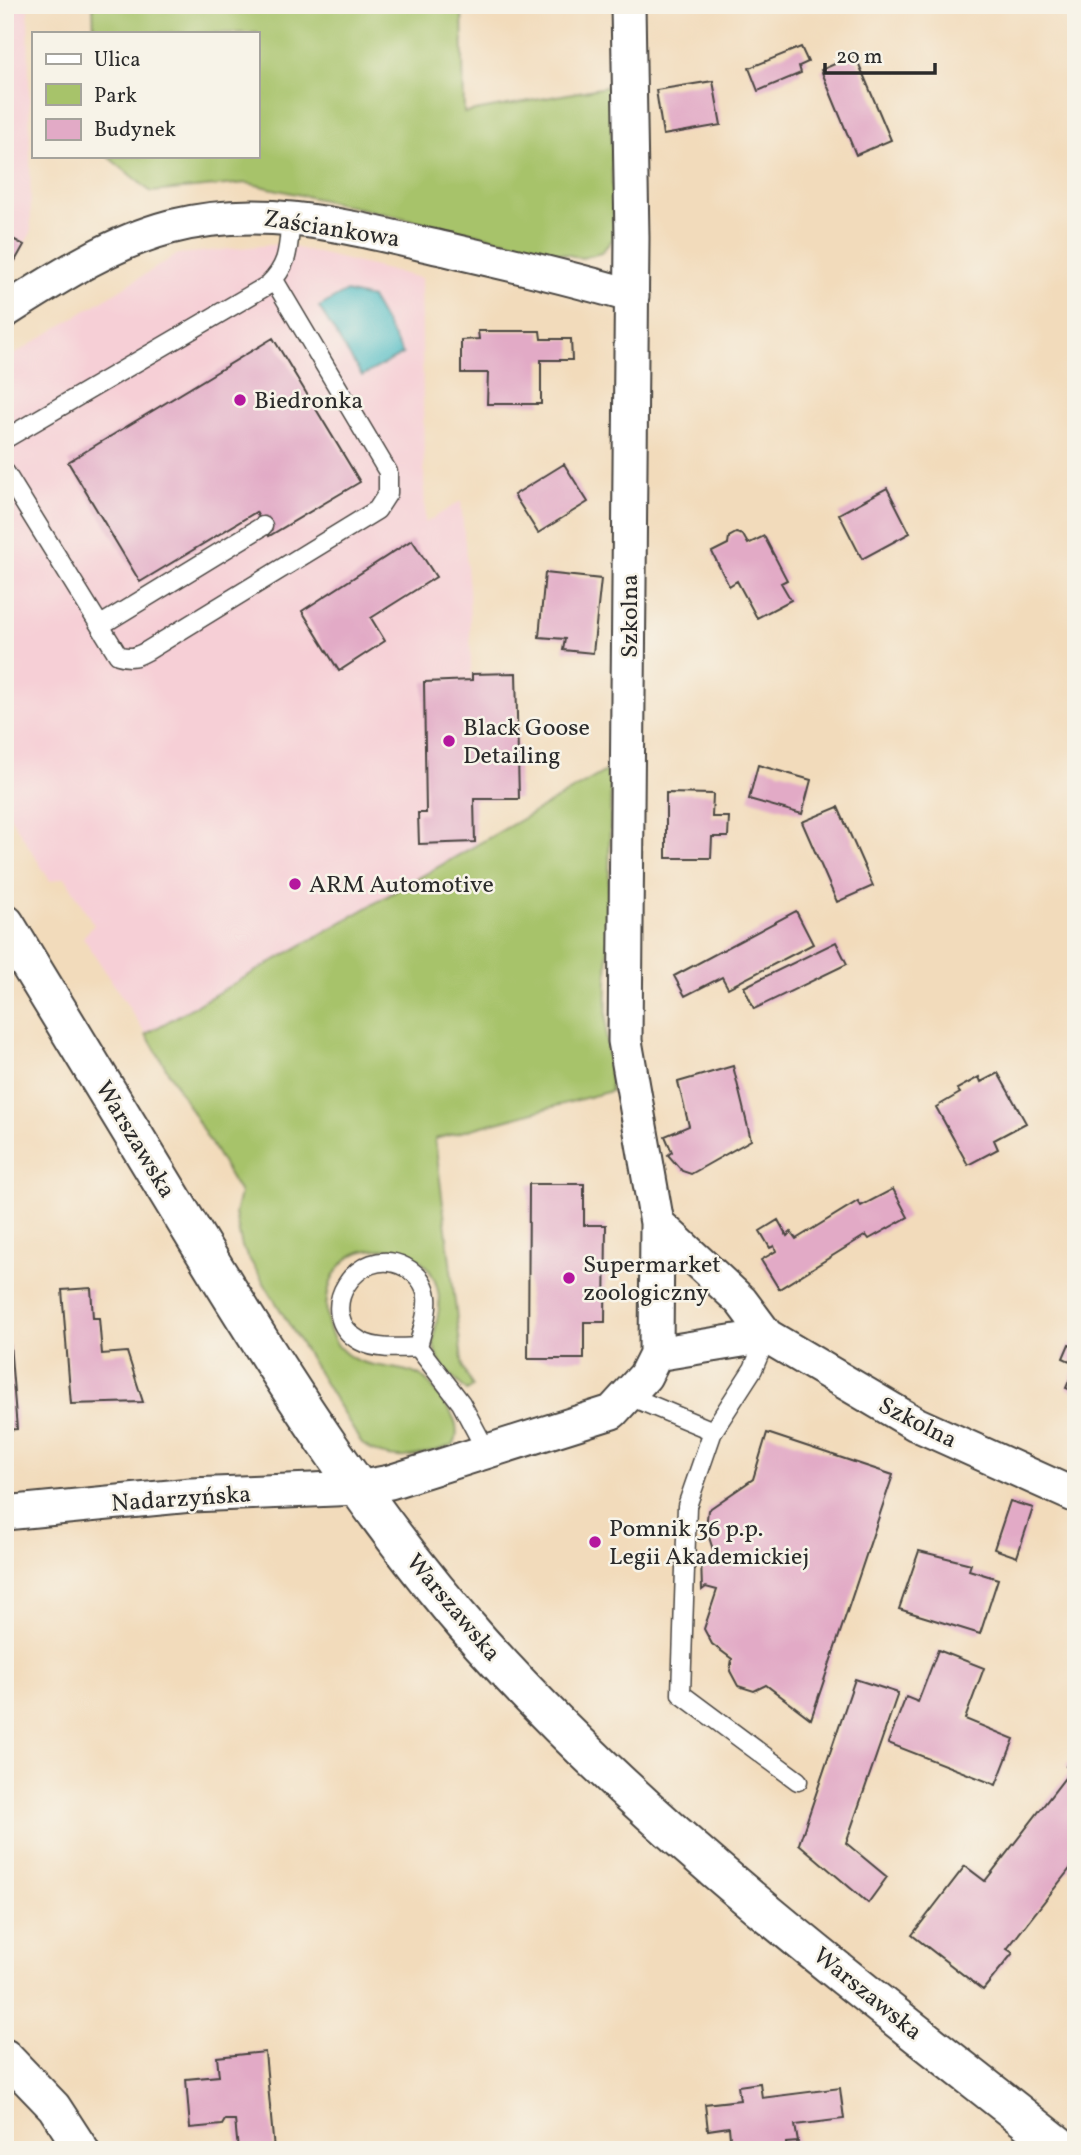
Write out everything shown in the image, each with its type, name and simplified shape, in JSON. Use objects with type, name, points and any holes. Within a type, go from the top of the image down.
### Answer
[{"type":"main road","name":"Warszawska","points":[[5,924],[279,1374],[358,1488],[481,1643],[583,1747],[688,1847],[1064,2150]]},
{"type":"street","name":"Szkolna","points":[[358,1488],[390,1482],[588,1422],[612,1412],[645,1376],[656,1354],[657,1223],[625,1041],[632,296],[628,5]]},
{"type":"street","name":"Zaściankowa","points":[[5,311],[70,270],[135,239],[168,228],[224,216],[291,218],[389,236],[572,278],[632,296]]},
{"type":"street","name":"Szkolna","points":[[657,1223],[741,1301],[767,1336],[916,1424],[1076,1496]]},
{"type":"street","points":[[656,1354],[767,1336]]},
{"type":"street","name":"Nadarzyńska","points":[[5,1513],[191,1495],[358,1488]]},
{"type":"street","points":[[5,2056],[54,2107],[82,2150]]},
{"type":"lane","points":[[5,439],[274,280],[281,274],[287,258],[291,218]]},
{"type":"lane","points":[[5,472],[118,655],[134,658],[377,510],[388,493],[388,472],[274,280]]},
{"type":"lane","points":[[101,625],[263,526]]},
{"type":"lane","points":[[384,1262],[403,1266],[425,1284],[429,1300],[418,1347],[385,1348],[360,1341],[342,1324],[339,1306],[342,1290],[351,1276],[368,1264],[384,1262]]},
{"type":"lane","points":[[767,1336],[753,1369],[713,1431],[687,1506],[681,1694],[798,1781]]},
{"type":"lane","points":[[418,1347],[461,1403],[487,1451]]},
{"type":"lane","points":[[629,1396],[713,1431]]},
{"type":"shaded area","points":[[5,5],[28,5],[31,233],[5,277]]},
{"type":"shaded area","points":[[281,244],[421,278],[425,523],[461,501],[469,589],[476,846],[146,1034],[83,937],[94,925],[65,877],[50,881],[5,808],[5,360],[178,254]]},
{"type":"green space","points":[[93,5],[462,5],[464,113],[611,86],[613,239],[601,253],[582,258],[247,183],[151,192],[109,158],[259,158],[259,32],[94,32]]},
{"type":"green space","points":[[611,768],[606,1037],[611,1091],[435,1139],[463,1368],[473,1387],[467,1391],[446,1370],[435,1351],[439,1296],[432,1275],[418,1258],[398,1250],[363,1251],[347,1259],[331,1283],[326,1312],[334,1340],[343,1351],[360,1361],[418,1375],[437,1393],[455,1420],[457,1435],[454,1445],[407,1457],[384,1455],[362,1444],[242,1247],[235,1214],[240,1193],[146,1034]]},
{"type":"water","points":[[345,292],[371,298],[403,354],[362,376],[319,307]]},
{"type":"building","points":[[801,47],[808,62],[799,66],[801,73],[758,91],[749,68]]},
{"type":"building","points":[[855,55],[891,140],[856,155],[821,70]]},
{"type":"building","points":[[713,81],[721,125],[663,135],[656,90]]},
{"type":"building","points":[[11,238],[24,245],[15,261],[5,256]]},
{"type":"building","points":[[478,331],[540,331],[541,339],[571,339],[572,360],[541,360],[541,404],[487,404],[488,373],[461,373],[461,340],[479,339]]},
{"type":"building","name":"Biedronka","points":[[273,338],[360,482],[269,536],[256,512],[140,582],[68,462]]},
{"type":"building","points":[[564,464],[588,502],[538,533],[514,495]]},
{"type":"building","points":[[887,488],[910,533],[862,559],[839,514]]},
{"type":"building","points":[[736,533],[743,535],[748,544],[764,536],[787,580],[781,583],[791,600],[757,618],[737,581],[729,586],[712,552],[728,544],[729,537]]},
{"type":"building","points":[[412,540],[436,577],[371,618],[385,641],[339,671],[302,611]]},
{"type":"building","points":[[545,573],[601,579],[593,653],[563,650],[565,639],[539,637]]},
{"type":"building","points":[[516,673],[519,799],[474,799],[475,842],[419,844],[418,813],[426,813],[424,682],[472,680],[472,674]]},
{"type":"building","points":[[758,765],[811,780],[802,814],[749,799]]},
{"type":"building","points":[[666,793],[713,794],[712,817],[729,817],[728,837],[712,837],[711,858],[666,858]]},
{"type":"building","points":[[838,807],[873,886],[837,902],[802,822]]},
{"type":"building","points":[[796,911],[813,944],[728,988],[722,977],[685,996],[674,976]]},
{"type":"building","points":[[836,942],[847,964],[754,1009],[744,987]]},
{"type":"building","points":[[733,1066],[751,1140],[691,1174],[682,1171],[668,1155],[672,1152],[665,1136],[689,1126],[678,1082]]},
{"type":"building","points":[[998,1073],[1026,1123],[994,1140],[998,1149],[968,1165],[936,1107],[960,1093],[957,1089],[979,1077],[981,1082]]},
{"type":"building","points":[[529,1184],[584,1184],[584,1225],[606,1225],[605,1322],[584,1322],[584,1359],[528,1359]]},
{"type":"building","points":[[893,1189],[908,1217],[869,1239],[866,1235],[779,1289],[761,1260],[776,1251],[774,1246],[770,1248],[760,1231],[778,1220],[787,1236],[791,1232],[796,1239],[858,1201],[861,1206]]},
{"type":"building","points":[[91,1288],[93,1318],[99,1318],[102,1354],[127,1352],[143,1402],[71,1404],[62,1290]]},
{"type":"building","points":[[10,1344],[17,1429],[5,1430],[5,1345]]},
{"type":"building","points":[[1069,1344],[1076,1347],[1076,1364],[1063,1358]]},
{"type":"building","points":[[1076,1365],[1076,1392],[1066,1388]]},
{"type":"building","points":[[767,1433],[893,1475],[811,1719],[766,1685],[754,1691],[738,1686],[730,1671],[732,1659],[712,1644],[704,1629],[717,1590],[706,1587],[702,1590],[701,1559],[706,1562],[716,1559],[706,1528],[708,1510],[753,1479]]},
{"type":"building","points":[[1010,1501],[1033,1508],[1017,1557],[994,1549]]},
{"type":"building","points":[[919,1551],[971,1564],[969,1570],[998,1579],[980,1634],[899,1609]]},
{"type":"building","points":[[938,1650],[984,1668],[965,1719],[1014,1739],[996,1785],[888,1743],[906,1697],[918,1702]]},
{"type":"building","points":[[855,1679],[898,1693],[846,1843],[887,1877],[868,1903],[799,1844]]},
{"type":"building","points":[[1069,1762],[1074,1765],[1076,1762],[1076,1861],[1007,1949],[1013,1953],[983,1990],[912,1935],[965,1866],[985,1881],[1071,1770],[1066,1766]]},
{"type":"building","points":[[265,2052],[274,2150],[238,2150],[235,2120],[225,2120],[222,2125],[190,2128],[186,2079],[219,2076],[217,2057]]},
{"type":"building","points":[[760,2083],[762,2098],[840,2088],[844,2119],[795,2125],[798,2142],[786,2143],[786,2150],[731,2150],[729,2127],[708,2130],[705,2104],[740,2100],[738,2086]]},
{"type":"place","name":"Biedronka","points":[[240,400]]},
{"type":"place","name":"Black Goose Detailing","points":[[449,741]]},
{"type":"place","name":"ARM Automotive","points":[[295,884]]},
{"type":"place","name":"Supermarket zoologiczny","points":[[569,1278]]},
{"type":"place","name":"Pomnik 36 p.p. Legii Akademickiej","points":[[595,1542]]}]
